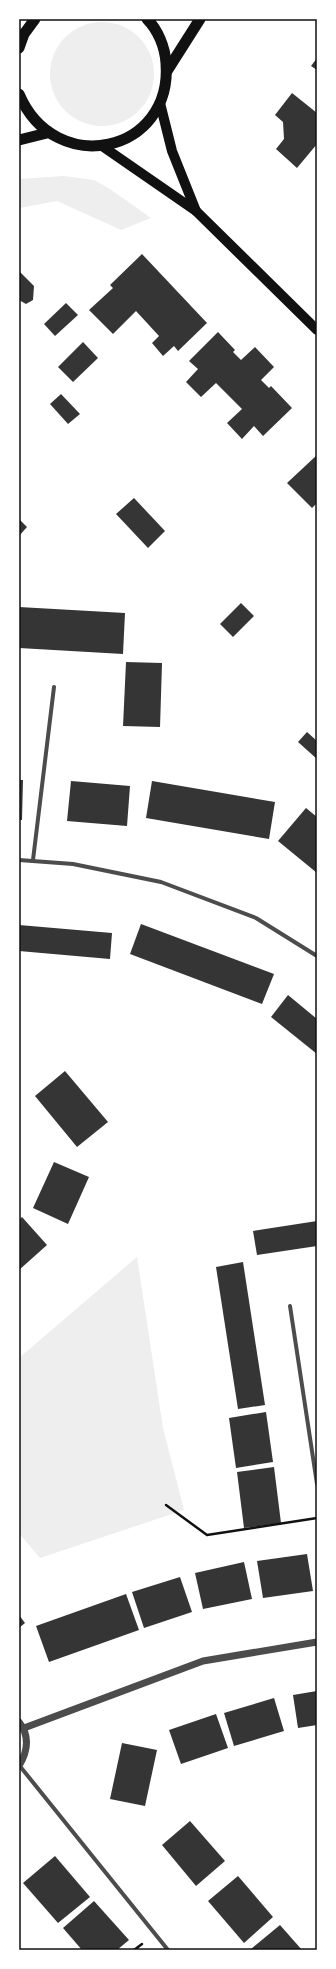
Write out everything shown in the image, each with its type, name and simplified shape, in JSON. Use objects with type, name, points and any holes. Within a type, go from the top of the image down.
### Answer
[{"type":"highway","points":[[19,48],[24,34],[36,19]]},
{"type":"highway","points":[[19,94],[31,117],[47,133],[73,144],[102,146],[125,138],[136,132],[153,114],[160,103],[165,88],[167,71],[163,45],[157,32],[147,19]]},
{"type":"highway","points":[[167,71],[200,19]]},
{"type":"highway","points":[[19,140],[47,133]]},
{"type":"main road","points":[[160,103],[172,151],[196,212]]},
{"type":"main road","points":[[102,146],[196,212],[317,330]]},
{"type":"street","points":[[32,860],[54,687]]},
{"type":"street","points":[[19,860],[73,864],[161,882],[256,918],[317,956]]},
{"type":"street","points":[[290,1306],[317,1484]]},
{"type":"street","points":[[24,1728],[203,1661],[317,1642]]},
{"type":"street","points":[[19,1722],[24,1728],[27,1748],[19,1766],[168,1950]]},
{"type":"path","points":[[166,1505],[207,1535],[317,1518]]},
{"type":"shaded area","points":[[102,22],[122,26],[131,30],[139,37],[146,45],[150,54],[154,74],[150,94],[146,103],[139,111],[131,118],[122,122],[102,126],[82,122],[73,118],[65,111],[58,103],[54,94],[50,74],[54,54],[58,45],[65,37],[73,30],[82,26]]},
{"type":"shaded area","points":[[64,176],[94,180],[110,189],[151,218],[121,230],[57,201],[19,208],[19,179]]},
{"type":"shaded area","points":[[137,1257],[163,1428],[184,1510],[40,1558],[19,1533],[19,1358]]},
{"type":"building","points":[[317,58],[317,70],[311,66]]},
{"type":"building","points":[[292,93],[317,113],[317,144],[297,168],[276,149],[284,139],[283,122],[275,115]]},
{"type":"building","points":[[142,254],[207,323],[178,351],[174,346],[163,356],[152,343],[159,336],[136,311],[113,334],[89,310],[113,288],[110,285]]},
{"type":"building","points":[[19,271],[34,286],[33,300],[26,304],[19,300]]},
{"type":"building","points":[[66,303],[78,315],[55,336],[44,324]]},
{"type":"building","points":[[218,332],[235,350],[233,352],[241,360],[255,347],[274,367],[261,380],[269,388],[271,386],[292,408],[263,436],[254,426],[242,439],[227,423],[242,409],[216,383],[201,397],[186,382],[198,369],[189,361]]},
{"type":"building","points":[[83,342],[98,358],[73,382],[58,367]]},
{"type":"building","points":[[61,394],[80,414],[68,424],[50,404]]},
{"type":"building","points":[[317,455],[317,503],[312,508],[287,483]]},
{"type":"building","points":[[134,498],[165,531],[148,548],[116,514]]},
{"type":"building","points":[[19,519],[27,527],[19,536]]},
{"type":"building","points":[[241,603],[254,616],[233,637],[220,624]]},
{"type":"building","points":[[19,607],[125,613],[123,654],[19,648]]},
{"type":"building","points":[[126,662],[162,663],[160,727],[123,726]]},
{"type":"building","points":[[307,732],[317,741],[317,759],[298,742]]},
{"type":"building","points":[[19,780],[23,780],[22,820],[19,820]]},
{"type":"building","points":[[71,781],[130,786],[127,826],[67,821]]},
{"type":"building","points":[[152,781],[275,802],[269,839],[146,818]]},
{"type":"building","points":[[306,808],[317,817],[317,873],[278,841]]},
{"type":"building","points":[[141,924],[274,974],[262,1004],[130,954]]},
{"type":"building","points":[[19,925],[112,933],[110,959],[19,951]]},
{"type":"building","points":[[288,995],[317,1019],[317,1054],[271,1017]]},
{"type":"building","points":[[65,1071],[108,1122],[77,1147],[35,1096]]},
{"type":"building","points":[[54,1162],[89,1177],[68,1224],[33,1208]]},
{"type":"building","points":[[22,1217],[47,1245],[19,1270],[19,1220]]},
{"type":"building","points":[[317,1221],[317,1246],[257,1255],[253,1231]]},
{"type":"building","points":[[243,1262],[265,1405],[238,1409],[216,1267]]},
{"type":"building","points":[[266,1412],[273,1462],[236,1468],[229,1418]]},
{"type":"building","points":[[274,1467],[281,1523],[244,1528],[237,1472]]},
{"type":"building","points":[[307,1554],[313,1591],[263,1598],[257,1561]]},
{"type":"building","points":[[244,1562],[252,1599],[203,1609],[195,1573]]},
{"type":"building","points":[[180,1577],[192,1612],[144,1628],[132,1592]]},
{"type":"building","points":[[126,1594],[139,1630],[49,1662],[36,1626]]},
{"type":"building","points":[[19,1615],[25,1623],[19,1628]]},
{"type":"building","points":[[317,1691],[317,1725],[298,1728],[293,1695]]},
{"type":"building","points":[[274,1698],[284,1731],[234,1746],[224,1713]]},
{"type":"building","points":[[216,1714],[228,1748],[181,1764],[169,1730]]},
{"type":"building","points":[[122,1743],[157,1750],[145,1806],[110,1799]]},
{"type":"building","points":[[190,1821],[225,1861],[196,1886],[162,1845]]},
{"type":"building","points":[[55,1856],[90,1897],[58,1923],[23,1883]]},
{"type":"building","points":[[238,1876],[273,1917],[244,1943],[208,1901]]},
{"type":"building","points":[[94,1901],[129,1940],[117,1950],[82,1950],[63,1928]]},
{"type":"building","points":[[280,1925],[302,1950],[251,1949]]}]
